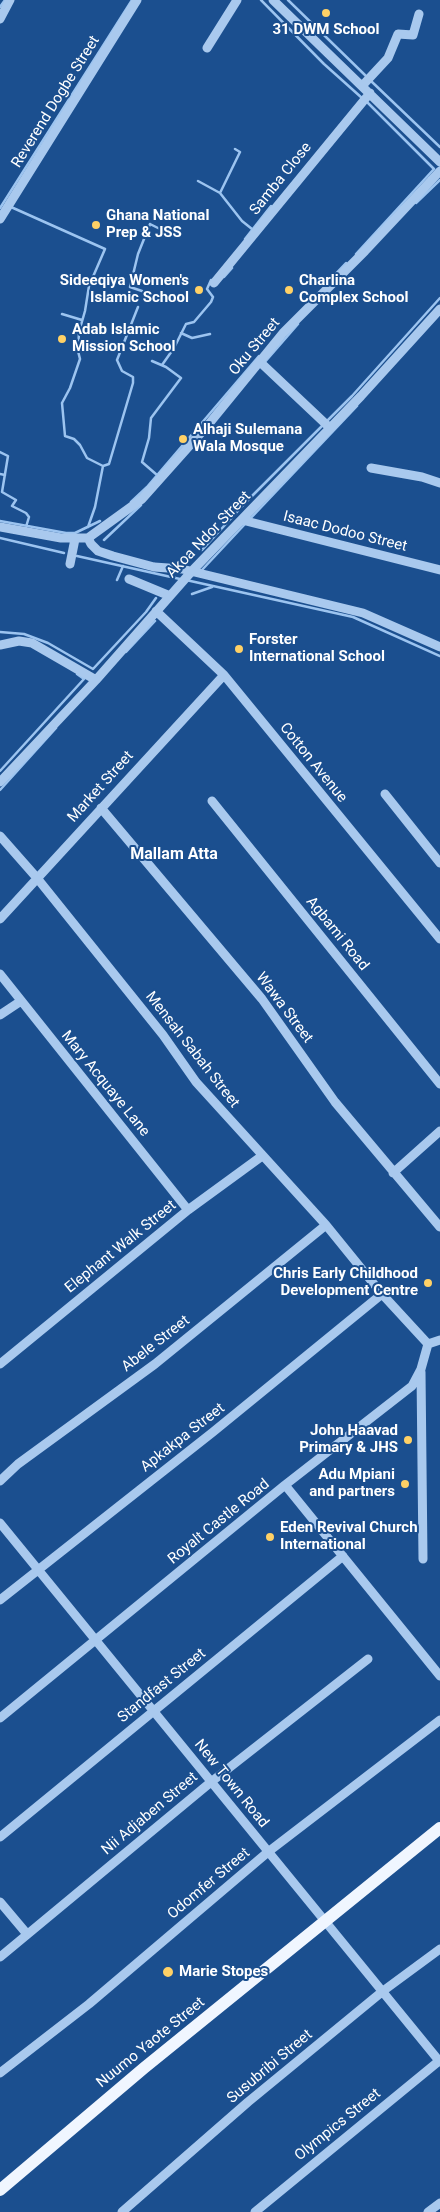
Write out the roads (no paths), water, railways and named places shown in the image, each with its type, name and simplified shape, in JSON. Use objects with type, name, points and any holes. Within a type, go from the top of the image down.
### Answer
[{"type":"main road","name":"Nuumo Yaote Street","points":[[0,2190],[144,2068],[440,1828]]},
{"type":"street","points":[[0,19],[10,0]]},
{"type":"street","name":"Reverend Dogbe Street","points":[[0,219],[137,0]]},
{"type":"street","points":[[207,48],[237,0]]},
{"type":"street","points":[[273,0],[440,162]]},
{"type":"street","points":[[362,86],[388,58],[398,34],[413,35],[419,14]]},
{"type":"street","name":"Samba Close","points":[[214,283],[370,93]]},
{"type":"street","name":"Oku Street","points":[[88,538],[142,499],[208,425],[283,333],[365,251],[440,171]]},
{"type":"street","name":"Akoa Ndor Street","points":[[0,782],[96,680],[192,571],[330,428],[440,309]]},
{"type":"street","points":[[260,362],[330,428]]},
{"type":"street","points":[[371,468],[440,483]]},
{"type":"street","name":"Isaac Dodoo Street","points":[[242,520],[440,570]]},
{"type":"street","points":[[0,528],[75,539],[88,538],[98,551],[113,556],[154,567],[178,568],[192,571],[363,614],[440,647]]},
{"type":"street","points":[[70,564],[75,539]]},
{"type":"street","points":[[128,578],[172,594]]},
{"type":"street","name":"Cotton Avenue","points":[[156,611],[224,674],[440,939]]},
{"type":"street","points":[[0,645],[19,641],[32,644],[96,680]]},
{"type":"street","name":"Market Street","points":[[0,919],[224,674]]},
{"type":"street","points":[[386,794],[440,863]]},
{"type":"street","name":"Agbami Road","points":[[212,801],[440,1084]]},
{"type":"street","name":"Wawa Street","points":[[101,808],[262,999],[335,1102],[440,1227]]},
{"type":"street","name":"Mensah Sabah Street","points":[[0,836],[37,878],[163,1035],[196,1082],[326,1225],[382,1294],[428,1344]]},
{"type":"street","name":"Mary Acquaye Lane","points":[[0,974],[188,1210]]},
{"type":"street","points":[[0,1015],[21,1001]]},
{"type":"street","points":[[393,1173],[440,1131]]},
{"type":"street","name":"Elephant Walk Street","points":[[0,1364],[188,1210],[262,1156]]},
{"type":"street","name":"Abele Street","points":[[0,1481],[18,1464],[155,1364],[326,1225]]},
{"type":"street","name":"Apkakpa Street","points":[[0,1600],[213,1432],[382,1294]]},
{"type":"street","points":[[428,1344],[440,1340]]},
{"type":"street","name":"Royalt Castle Road","points":[[0,1718],[285,1485],[412,1386],[421,1369],[428,1344]]},
{"type":"street","points":[[421,1369],[423,1559]]},
{"type":"street","points":[[285,1485],[440,1676]]},
{"type":"street","name":"New Town Road","points":[[0,1523],[440,2062]]},
{"type":"street","name":"Standfast Street","points":[[0,1838],[153,1710],[343,1556]]},
{"type":"street","name":"Nii Adjaben Street","points":[[0,1957],[211,1782],[368,1659]]},
{"type":"street","name":"Odomfer Street","points":[[0,2073],[89,2004],[268,1852],[440,1720]]},
{"type":"street","points":[[0,1902],[27,1934]]},
{"type":"street","name":"Susubribi Street","points":[[122,2212],[248,2102],[383,1991],[440,1949]]},
{"type":"street","name":"Olympics Street","points":[[255,2212],[440,2062]]},
{"type":"street","points":[[431,2211],[440,2203]]},
{"type":"waterway","points":[[0,7],[5,0]]},
{"type":"waterway","points":[[0,208],[132,0]]},
{"type":"waterway","points":[[261,0],[324,64],[362,98]]},
{"type":"waterway","points":[[288,0],[367,77]]},
{"type":"waterway","points":[[371,81],[440,147]]},
{"type":"waterway","points":[[356,254],[434,169],[366,101]]},
{"type":"waterway","points":[[220,193],[240,152],[235,149]]},
{"type":"waterway","points":[[416,203],[440,180]]},
{"type":"waterway","points":[[198,181],[220,193],[242,221],[252,229]]},
{"type":"waterway","points":[[245,239],[271,206]]},
{"type":"waterway","points":[[11,207],[105,249],[89,286],[79,332],[78,351],[80,359],[70,388],[62,403],[65,436],[74,439],[80,445],[87,458],[103,466],[109,464],[133,383],[133,377],[122,371],[117,360],[138,307]]},
{"type":"waterway","points":[[142,291],[130,287],[138,254],[150,224],[160,229]]},
{"type":"waterway","points":[[326,284],[346,263]]},
{"type":"waterway","points":[[224,277],[232,268]]},
{"type":"waterway","points":[[162,365],[174,348],[186,324],[194,322],[211,302],[213,297],[207,289],[211,280]]},
{"type":"waterway","points":[[202,550],[246,502],[352,396],[440,298]]},
{"type":"waterway","points":[[62,314],[82,320]]},
{"type":"waterway","points":[[264,363],[298,324]]},
{"type":"waterway","points":[[181,333],[192,338],[210,334]]},
{"type":"waterway","points":[[131,502],[147,487],[259,356]]},
{"type":"waterway","points":[[152,361],[166,367],[181,378],[151,418],[149,438],[142,462],[157,475]]},
{"type":"waterway","points":[[249,520],[357,406]]},
{"type":"waterway","points":[[0,452],[8,456],[2,492],[16,500],[12,506],[26,513],[29,517],[26,527]]},
{"type":"waterway","points":[[88,527],[95,507],[103,466]]},
{"type":"waterway","points":[[0,474],[5,475]]},
{"type":"waterway","points":[[104,540],[141,505]]},
{"type":"waterway","points":[[0,521],[66,533],[75,533],[100,521]]},
{"type":"waterway","points":[[201,571],[245,524]]},
{"type":"waterway","points":[[0,538],[64,553]]},
{"type":"waterway","points":[[77,556],[180,579]]},
{"type":"waterway","points":[[117,580],[123,566]]},
{"type":"waterway","points":[[186,580],[353,617],[440,656]]},
{"type":"waterway","points":[[192,594],[212,587]]},
{"type":"waterway","points":[[0,632],[24,634],[48,643],[93,669],[146,612],[156,598]]},
{"type":"waterway","points":[[126,652],[155,621]]},
{"type":"waterway","points":[[0,771],[84,679],[77,674]]},
{"type":"waterway","points":[[0,790],[56,728]]},
{"type":"place","name":"31 DWM School","points":[[326,13]]},
{"type":"place","name":"Ghana National Prep & JSS","points":[[96,225]]},
{"type":"place","name":"Sideeqiya Women's Islamic School","points":[[199,290]]},
{"type":"place","name":"Charlina Complex School","points":[[289,290]]},
{"type":"place","name":"Adab Islamic Mission School","points":[[62,339]]},
{"type":"place","name":"Alhaji Sulemana Wala Mosque","points":[[183,439]]},
{"type":"place","name":"Forster International School","points":[[239,649]]},
{"type":"place","name":"Chris Early Childhood Development Centre","points":[[428,1283]]},
{"type":"place","name":"John Haavad Primary & JHS","points":[[408,1440]]},
{"type":"place","name":"Adu Mpiani and partners","points":[[405,1484]]},
{"type":"place","name":"Eden Revival Church International","points":[[270,1537]]},
{"type":"place","name":"Marie Stopes","points":[[168,1972]]},
{"type":"district","name":"Mallam Atta","points":[[174,855]]}]
